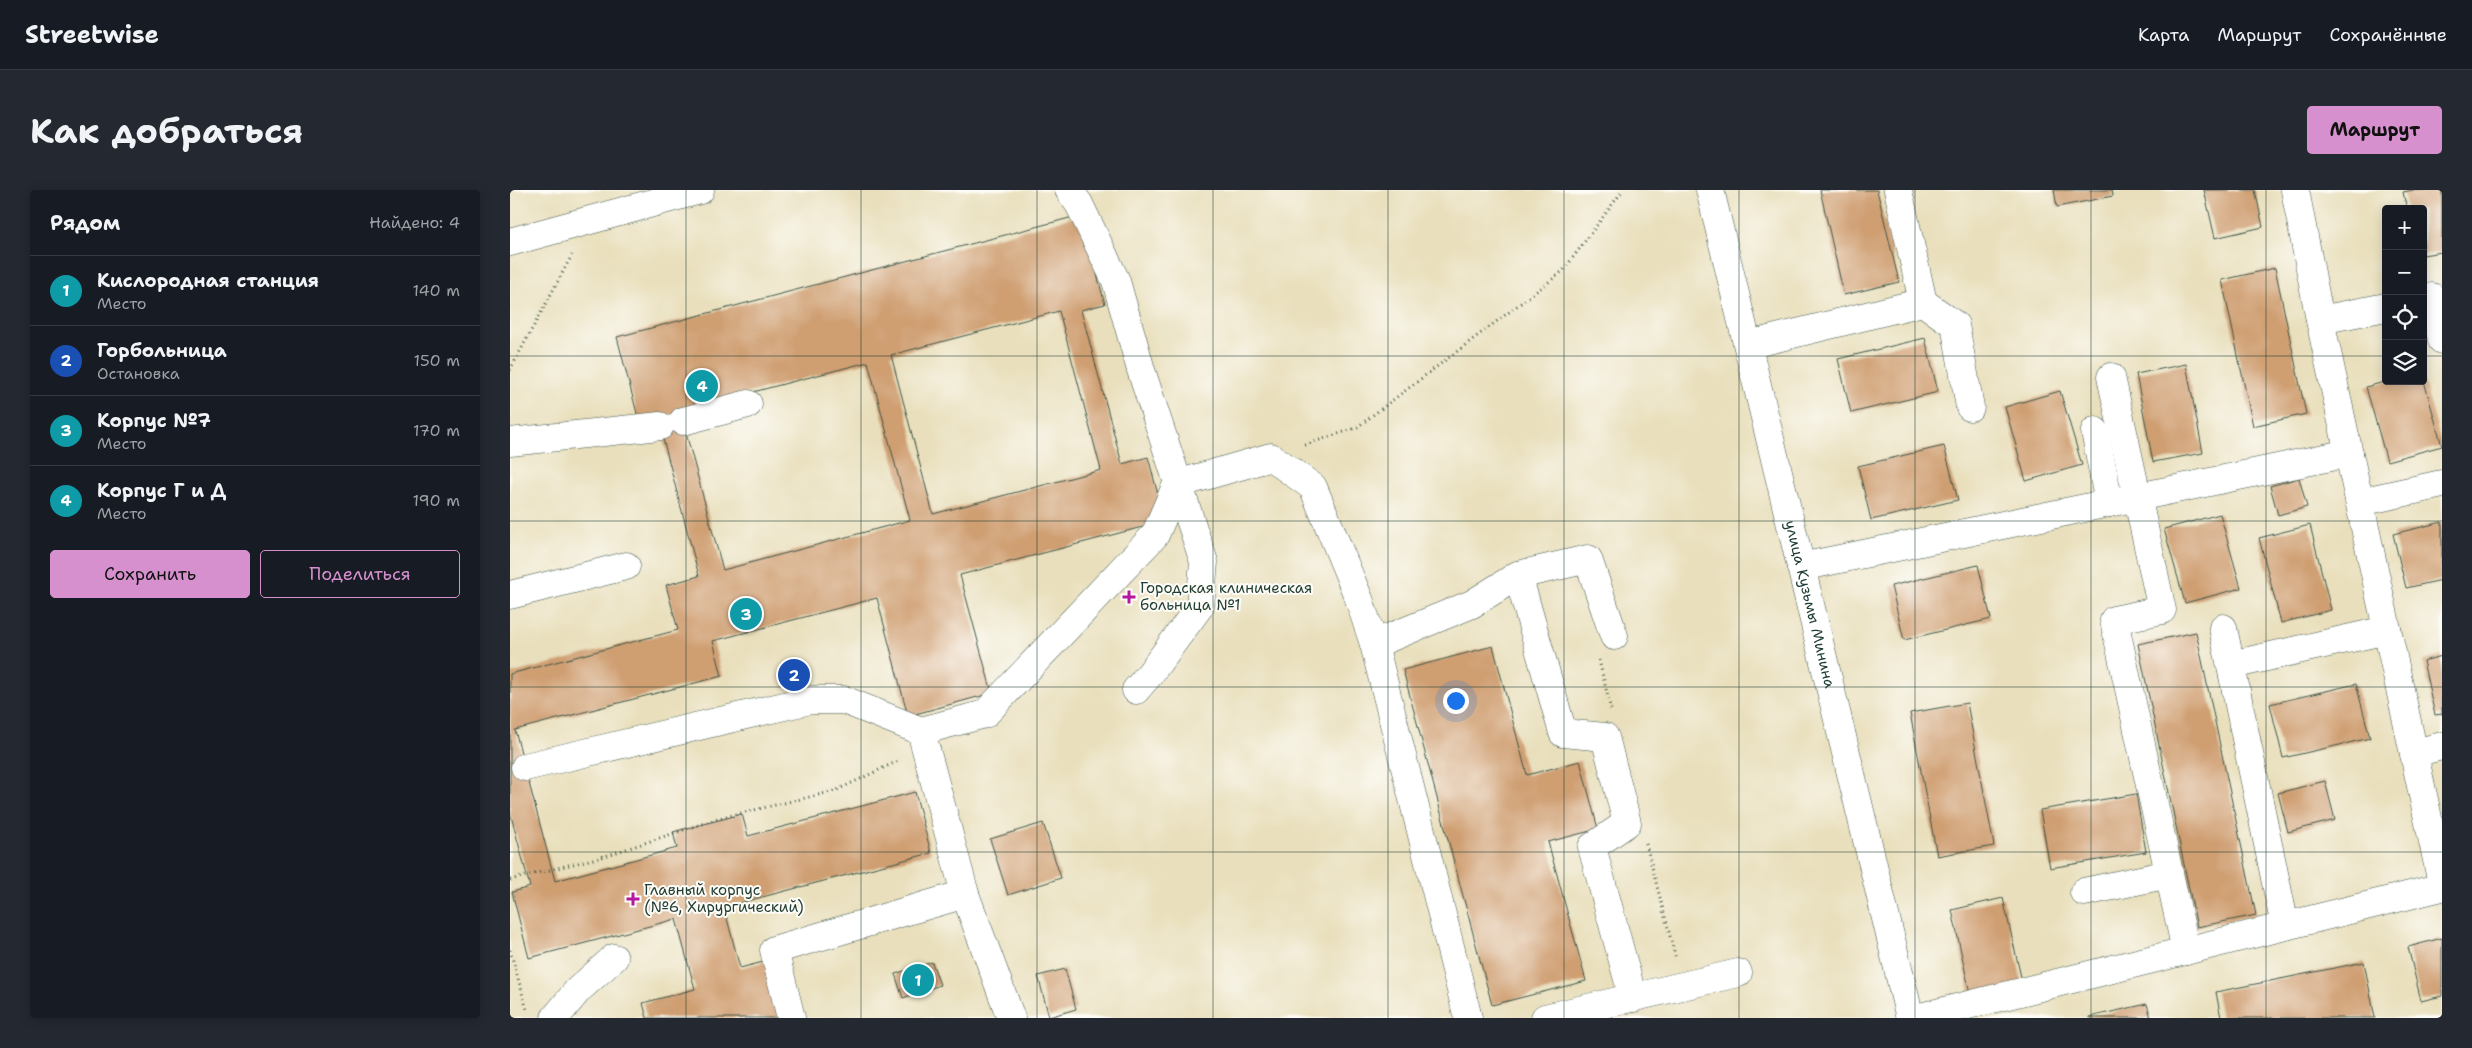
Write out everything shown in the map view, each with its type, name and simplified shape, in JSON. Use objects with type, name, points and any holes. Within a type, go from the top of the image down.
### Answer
[{"type":"street","points":[[510,242],[700,190]]},
{"type":"street","points":[[1069,190],[1079,204],[1116,281],[1141,370],[1204,562],[1200,606],[1136,690]]},
{"type":"street","name":"улица Кузьмы Минина","points":[[1710,190],[1910,1018]]},
{"type":"street","points":[[1898,190],[1923,302],[1955,324],[1970,407]]},
{"type":"street","points":[[2296,190],[2320,320],[2442,883]]},
{"type":"street","points":[[2433,297],[2442,340]]},
{"type":"street","points":[[1748,345],[1923,302]]},
{"type":"street","points":[[2320,320],[2382,308]]},
{"type":"street","points":[[2111,376],[2162,610],[2114,620],[2186,951]]},
{"type":"street","points":[[510,442],[671,424],[748,404]]},
{"type":"street","points":[[2095,431],[2109,503]]},
{"type":"street","points":[[1801,567],[2349,453]]},
{"type":"street","points":[[1177,484],[1271,456],[1313,487],[1359,600],[1374,644],[1468,1018]]},
{"type":"street","points":[[525,767],[810,700],[844,700],[921,731],[986,714],[1155,535],[1177,484]]},
{"type":"street","points":[[2360,502],[2442,484]]},
{"type":"street","points":[[1374,644],[1472,604],[1518,575],[1588,559],[1614,636]]},
{"type":"street","points":[[510,595],[626,566]]},
{"type":"street","points":[[1518,575],[1563,733],[1604,737],[1627,823],[1592,847],[1633,998]]},
{"type":"street","points":[[2223,628],[2285,926]]},
{"type":"street","points":[[2231,665],[2388,630]]},
{"type":"street","points":[[921,731],[964,894],[1011,1018]]},
{"type":"street","points":[[2414,753],[2442,746]]},
{"type":"street","points":[[2084,892],[2169,874]]},
{"type":"street","points":[[1916,1018],[2442,887]]},
{"type":"street","points":[[791,1018],[774,950],[964,894]]},
{"type":"street","points":[[555,1018],[578,990],[614,958]]},
{"type":"street","points":[[1546,1018],[1738,973]]},
{"type":"path","points":[[1271,456],[1356,428],[1563,271],[1623,190]]},
{"type":"path","points":[[510,370],[590,221]]},
{"type":"path","points":[[510,880],[605,856],[720,818],[835,791],[903,758],[921,731]]},
{"type":"path","points":[[510,950],[530,1018]]},
{"type":"building","points":[[1820,190],[1877,190],[1899,282],[1844,295]]},
{"type":"building","points":[[2054,190],[2112,190],[2113,196],[2057,207]]},
{"type":"building","points":[[2204,190],[2255,190],[2263,227],[2215,238]]},
{"type":"building","points":[[2442,190],[2442,252],[2427,254],[2427,205],[2406,205],[2403,192]]},
{"type":"building","points":[[1081,215],[1105,304],[1081,310],[1122,464],[1148,457],[1165,521],[960,575],[992,693],[908,716],[877,598],[713,641],[722,676],[515,730],[555,881],[677,848],[673,832],[742,814],[748,836],[915,792],[931,853],[724,907],[740,968],[767,961],[782,1018],[647,1018],[643,1003],[695,989],[676,919],[529,958],[512,892],[530,887],[510,812],[510,674],[678,630],[666,585],[699,576],[657,416],[639,421],[617,337]],"holes":[[[1059,311],[1101,470],[933,514],[891,355]],[[868,362],[910,520],[723,570],[680,411]]]},
{"type":"building","points":[[2275,268],[2306,414],[2253,426],[2222,280]]},
{"type":"building","points":[[1925,338],[1938,392],[1851,413],[1838,359]]},
{"type":"building","points":[[2186,364],[2203,453],[2153,462],[2136,374]]},
{"type":"building","points":[[2382,383],[2382,385],[2425,385],[2442,446],[2387,461],[2366,387]]},
{"type":"building","points":[[2060,391],[2082,465],[2026,481],[2005,407]]},
{"type":"building","points":[[1944,446],[1958,500],[1871,520],[1858,466]]},
{"type":"building","points":[[2299,478],[2307,507],[2278,515],[2270,486]]},
{"type":"building","points":[[2220,514],[2241,588],[2185,603],[2164,529]]},
{"type":"building","points":[[2442,522],[2442,580],[2406,588],[2393,534]]},
{"type":"building","points":[[2310,525],[2331,610],[2281,623],[2259,538]]},
{"type":"building","points":[[1978,565],[1991,619],[1904,640],[1891,586]]},
{"type":"building","points":[[2196,632],[2256,915],[2197,927],[2138,644]]},
{"type":"building","points":[[1493,646],[1527,775],[1580,761],[1598,829],[1548,842],[1586,981],[1492,1005],[1403,670]]},
{"type":"building","points":[[2442,656],[2442,714],[2435,715],[2423,661]]},
{"type":"building","points":[[2356,684],[2370,738],[2283,758],[2270,704]]},
{"type":"building","points":[[1967,703],[1994,846],[1937,856],[1910,713]]},
{"type":"building","points":[[2325,781],[2335,820],[2288,832],[2278,793]]},
{"type":"building","points":[[2136,794],[2146,852],[2050,868],[2040,810]]},
{"type":"building","points":[[1043,823],[1061,878],[1008,895],[990,839]]},
{"type":"building","points":[[2003,898],[2023,986],[1971,998],[1952,910]]},
{"type":"building","points":[[2442,938],[2442,996],[2421,1001],[2408,947]]},
{"type":"building","points":[[932,962],[940,985],[903,998],[895,974]]},
{"type":"building","points":[[2364,962],[2375,1018],[2221,1018],[2216,992]]},
{"type":"building","points":[[1065,969],[1076,1009],[1049,1017],[1038,976]]},
{"type":"building","points":[[2147,1004],[2151,1018],[2089,1018],[2089,1017]]},
{"type":"place","name":"Корпус Г и Д","points":[[702,386]]},
{"type":"place","name":"Городская клиническая больница №1","points":[[1129,597]]},
{"type":"place","name":"Корпус №7","points":[[746,614]]},
{"type":"place","name":"Горбольница","points":[[794,675]]},
{"type":"place","name":"Главный корпус (№6, Хирургический)","points":[[633,899]]},
{"type":"place","name":"Кислородная станция","points":[[918,980]]}]
